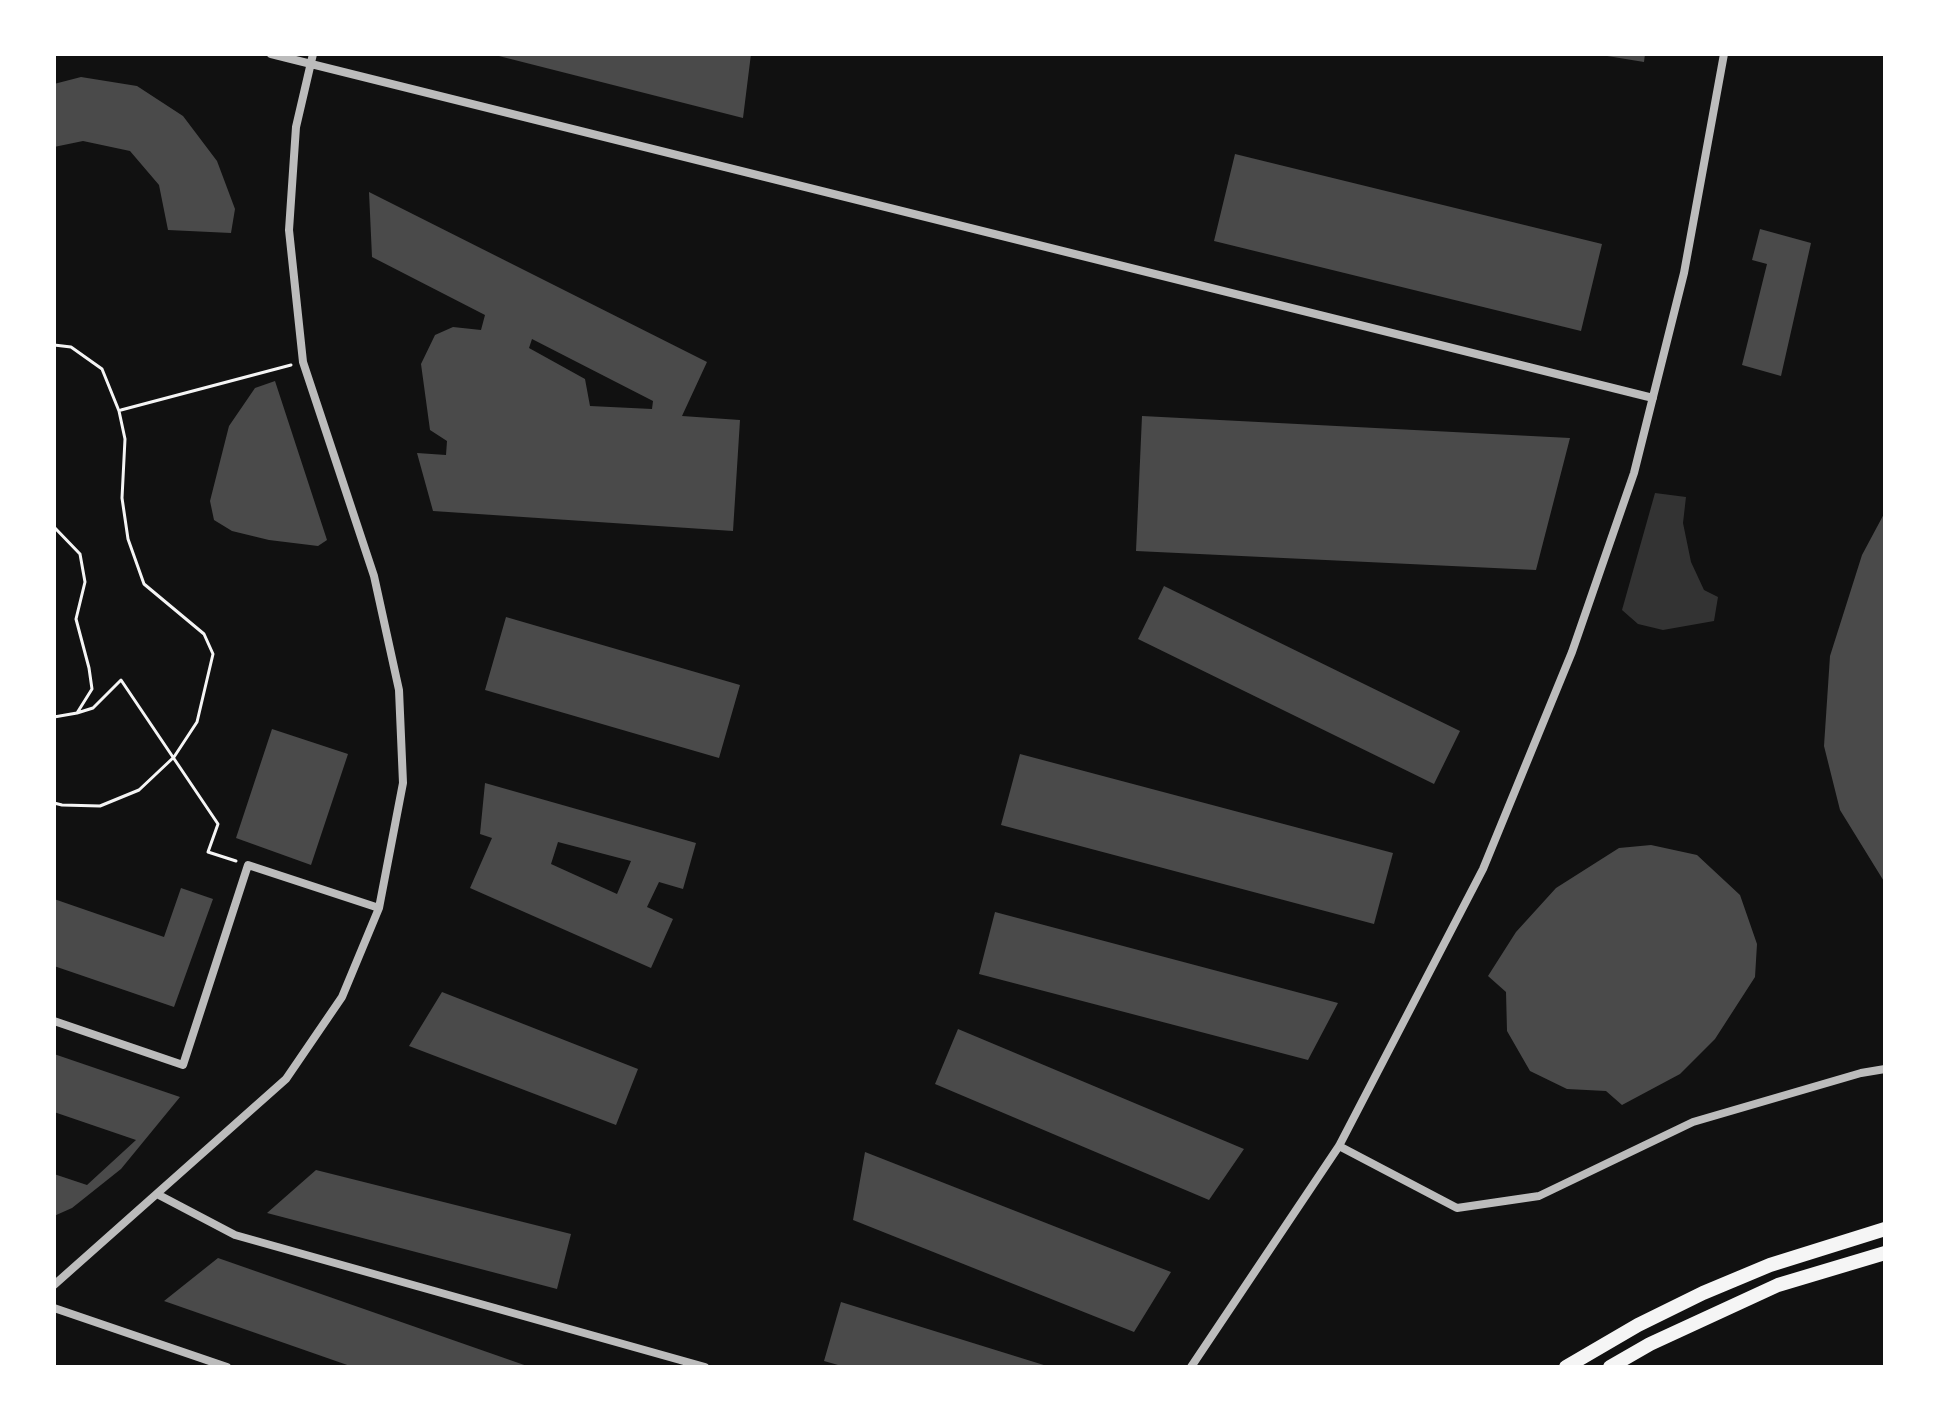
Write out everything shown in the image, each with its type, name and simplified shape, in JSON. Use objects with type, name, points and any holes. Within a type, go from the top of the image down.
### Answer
[{"type":"highway","points":[[1566,1367],[1638,1325],[1703,1293],[1770,1265],[1885,1229]]},
{"type":"highway","points":[[1610,1367],[1650,1344],[1778,1285],[1885,1253]]},
{"type":"street","points":[[271,54],[311,59],[1653,398]]},
{"type":"street","points":[[1191,1367],[1339,1146],[1483,869],[1572,652],[1634,473],[1684,273],[1724,54]]},
{"type":"street","points":[[54,1285],[286,1079],[342,997],[379,908],[403,783],[399,690],[374,576],[303,362],[289,230],[296,127],[311,59]]},
{"type":"street","points":[[54,1021],[183,1065],[248,865],[379,908]]},
{"type":"street","points":[[1339,1146],[1457,1208],[1539,1196],[1693,1122],[1861,1073],[1885,1069]]},
{"type":"street","points":[[157,1194],[235,1235],[705,1367]]},
{"type":"street","points":[[54,1308],[227,1367]]},
{"type":"path","points":[[54,345],[71,347],[102,369],[119,411],[125,439],[122,498],[128,539],[144,584],[204,634],[213,654],[197,722],[174,757],[139,790],[100,806],[54,803]]},
{"type":"path","points":[[119,411],[303,362]]},
{"type":"path","points":[[54,527],[80,554],[85,582],[76,619],[92,689],[77,713]]},
{"type":"path","points":[[54,717],[93,708],[121,680],[218,824],[208,852],[248,865]]},
{"type":"shaded area","points":[[1655,493],[1686,497],[1683,523],[1691,562],[1704,590],[1718,597],[1714,621],[1663,630],[1638,624],[1622,610]]},
{"type":"building","points":[[491,54],[751,54],[743,118]]},
{"type":"building","points":[[1595,54],[1645,54],[1644,62]]},
{"type":"building","points":[[81,77],[137,86],[183,116],[217,161],[235,209],[231,233],[168,230],[159,185],[130,151],[83,141],[54,147],[54,84]]},
{"type":"building","points":[[1235,154],[1602,244],[1581,331],[1214,241]]},
{"type":"building","points":[[369,192],[707,362],[682,416],[740,420],[733,531],[433,511],[417,453],[446,455],[447,441],[430,430],[421,364],[435,335],[453,327],[481,330],[485,315],[372,257]],"holes":[[[532,339],[653,401],[652,409],[590,406],[585,379],[529,348]]]},
{"type":"building","points":[[1760,229],[1811,243],[1781,376],[1742,365],[1767,264],[1752,260]]},
{"type":"building","points":[[275,381],[327,540],[318,546],[269,540],[232,531],[214,520],[210,501],[229,426],[255,388]]},
{"type":"building","points":[[1142,416],[1570,438],[1536,570],[1136,551]]},
{"type":"building","points":[[1885,512],[1885,883],[1840,810],[1824,746],[1830,656],[1862,555]]},
{"type":"building","points":[[1164,586],[1460,731],[1434,784],[1138,639]]},
{"type":"building","points":[[506,617],[740,685],[719,758],[485,690]]},
{"type":"building","points":[[272,729],[348,754],[311,865],[236,838]]},
{"type":"building","points":[[1020,754],[1393,853],[1374,924],[1001,825]]},
{"type":"building","points":[[485,783],[696,843],[683,889],[659,882],[647,907],[673,919],[651,968],[470,888],[492,838],[480,834]],"holes":[[[558,842],[631,861],[617,894],[551,864]]]},
{"type":"building","points":[[1651,845],[1697,855],[1740,895],[1757,944],[1755,977],[1715,1039],[1680,1074],[1622,1105],[1606,1091],[1567,1089],[1530,1071],[1507,1031],[1506,992],[1488,976],[1516,932],[1556,888],[1619,848]]},
{"type":"building","points":[[181,888],[213,899],[174,1007],[54,966],[54,899],[164,937]]},
{"type":"building","points":[[995,912],[1338,1003],[1308,1060],[979,974]]},
{"type":"building","points":[[442,992],[638,1069],[616,1125],[409,1046]]},
{"type":"building","points":[[958,1029],[1244,1149],[1209,1200],[935,1084]]},
{"type":"building","points":[[54,1054],[180,1097],[121,1169],[72,1208],[54,1216],[54,1174],[87,1185],[136,1140],[54,1112]]},
{"type":"building","points":[[865,1152],[1171,1272],[1134,1332],[853,1220]]},
{"type":"building","points":[[316,1170],[571,1234],[557,1289],[267,1213]]},
{"type":"building","points":[[218,1258],[530,1367],[353,1367],[164,1301]]},
{"type":"building","points":[[841,1302],[1047,1367],[845,1367],[824,1361]]}]
